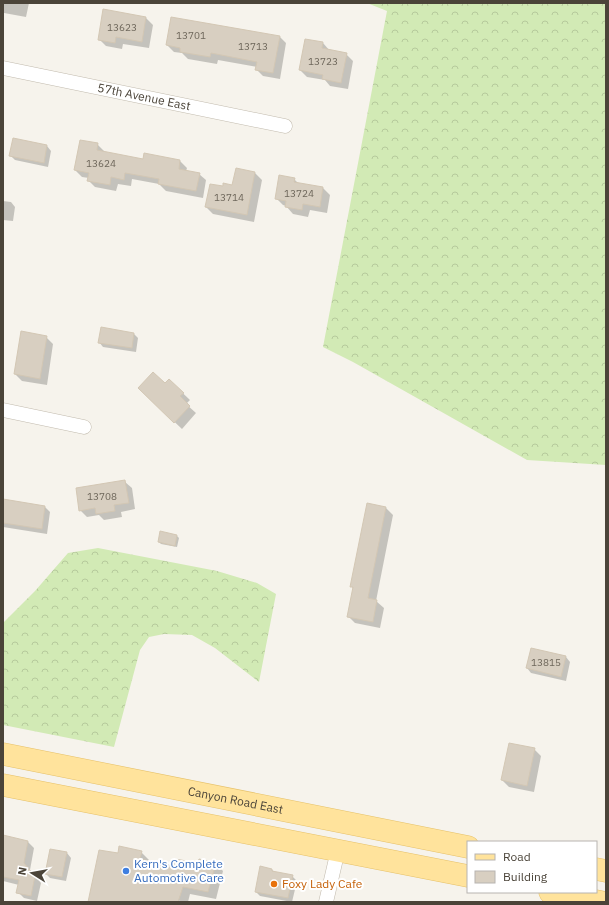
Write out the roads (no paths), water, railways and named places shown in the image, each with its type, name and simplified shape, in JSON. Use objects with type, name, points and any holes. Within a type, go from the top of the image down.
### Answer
[{"type":"main road","name":"Canyon Road East","points":[[3,754],[467,847]]},
{"type":"main road","points":[[3,785],[467,876]]},
{"type":"main road","points":[[338,850],[343,842],[352,838],[467,847]]},
{"type":"main road","points":[[555,893],[601,902]]},
{"type":"street","name":"57th Avenue East","points":[[3,68],[285,126]]},
{"type":"street","points":[[3,410],[84,427]]},
{"type":"street","points":[[326,902],[338,850]]},
{"type":"place","name":"Kern's Complete Automotive Care","points":[[126,871]]},
{"type":"place","name":"Foxy Lady Cafe","points":[[274,884]]}]
